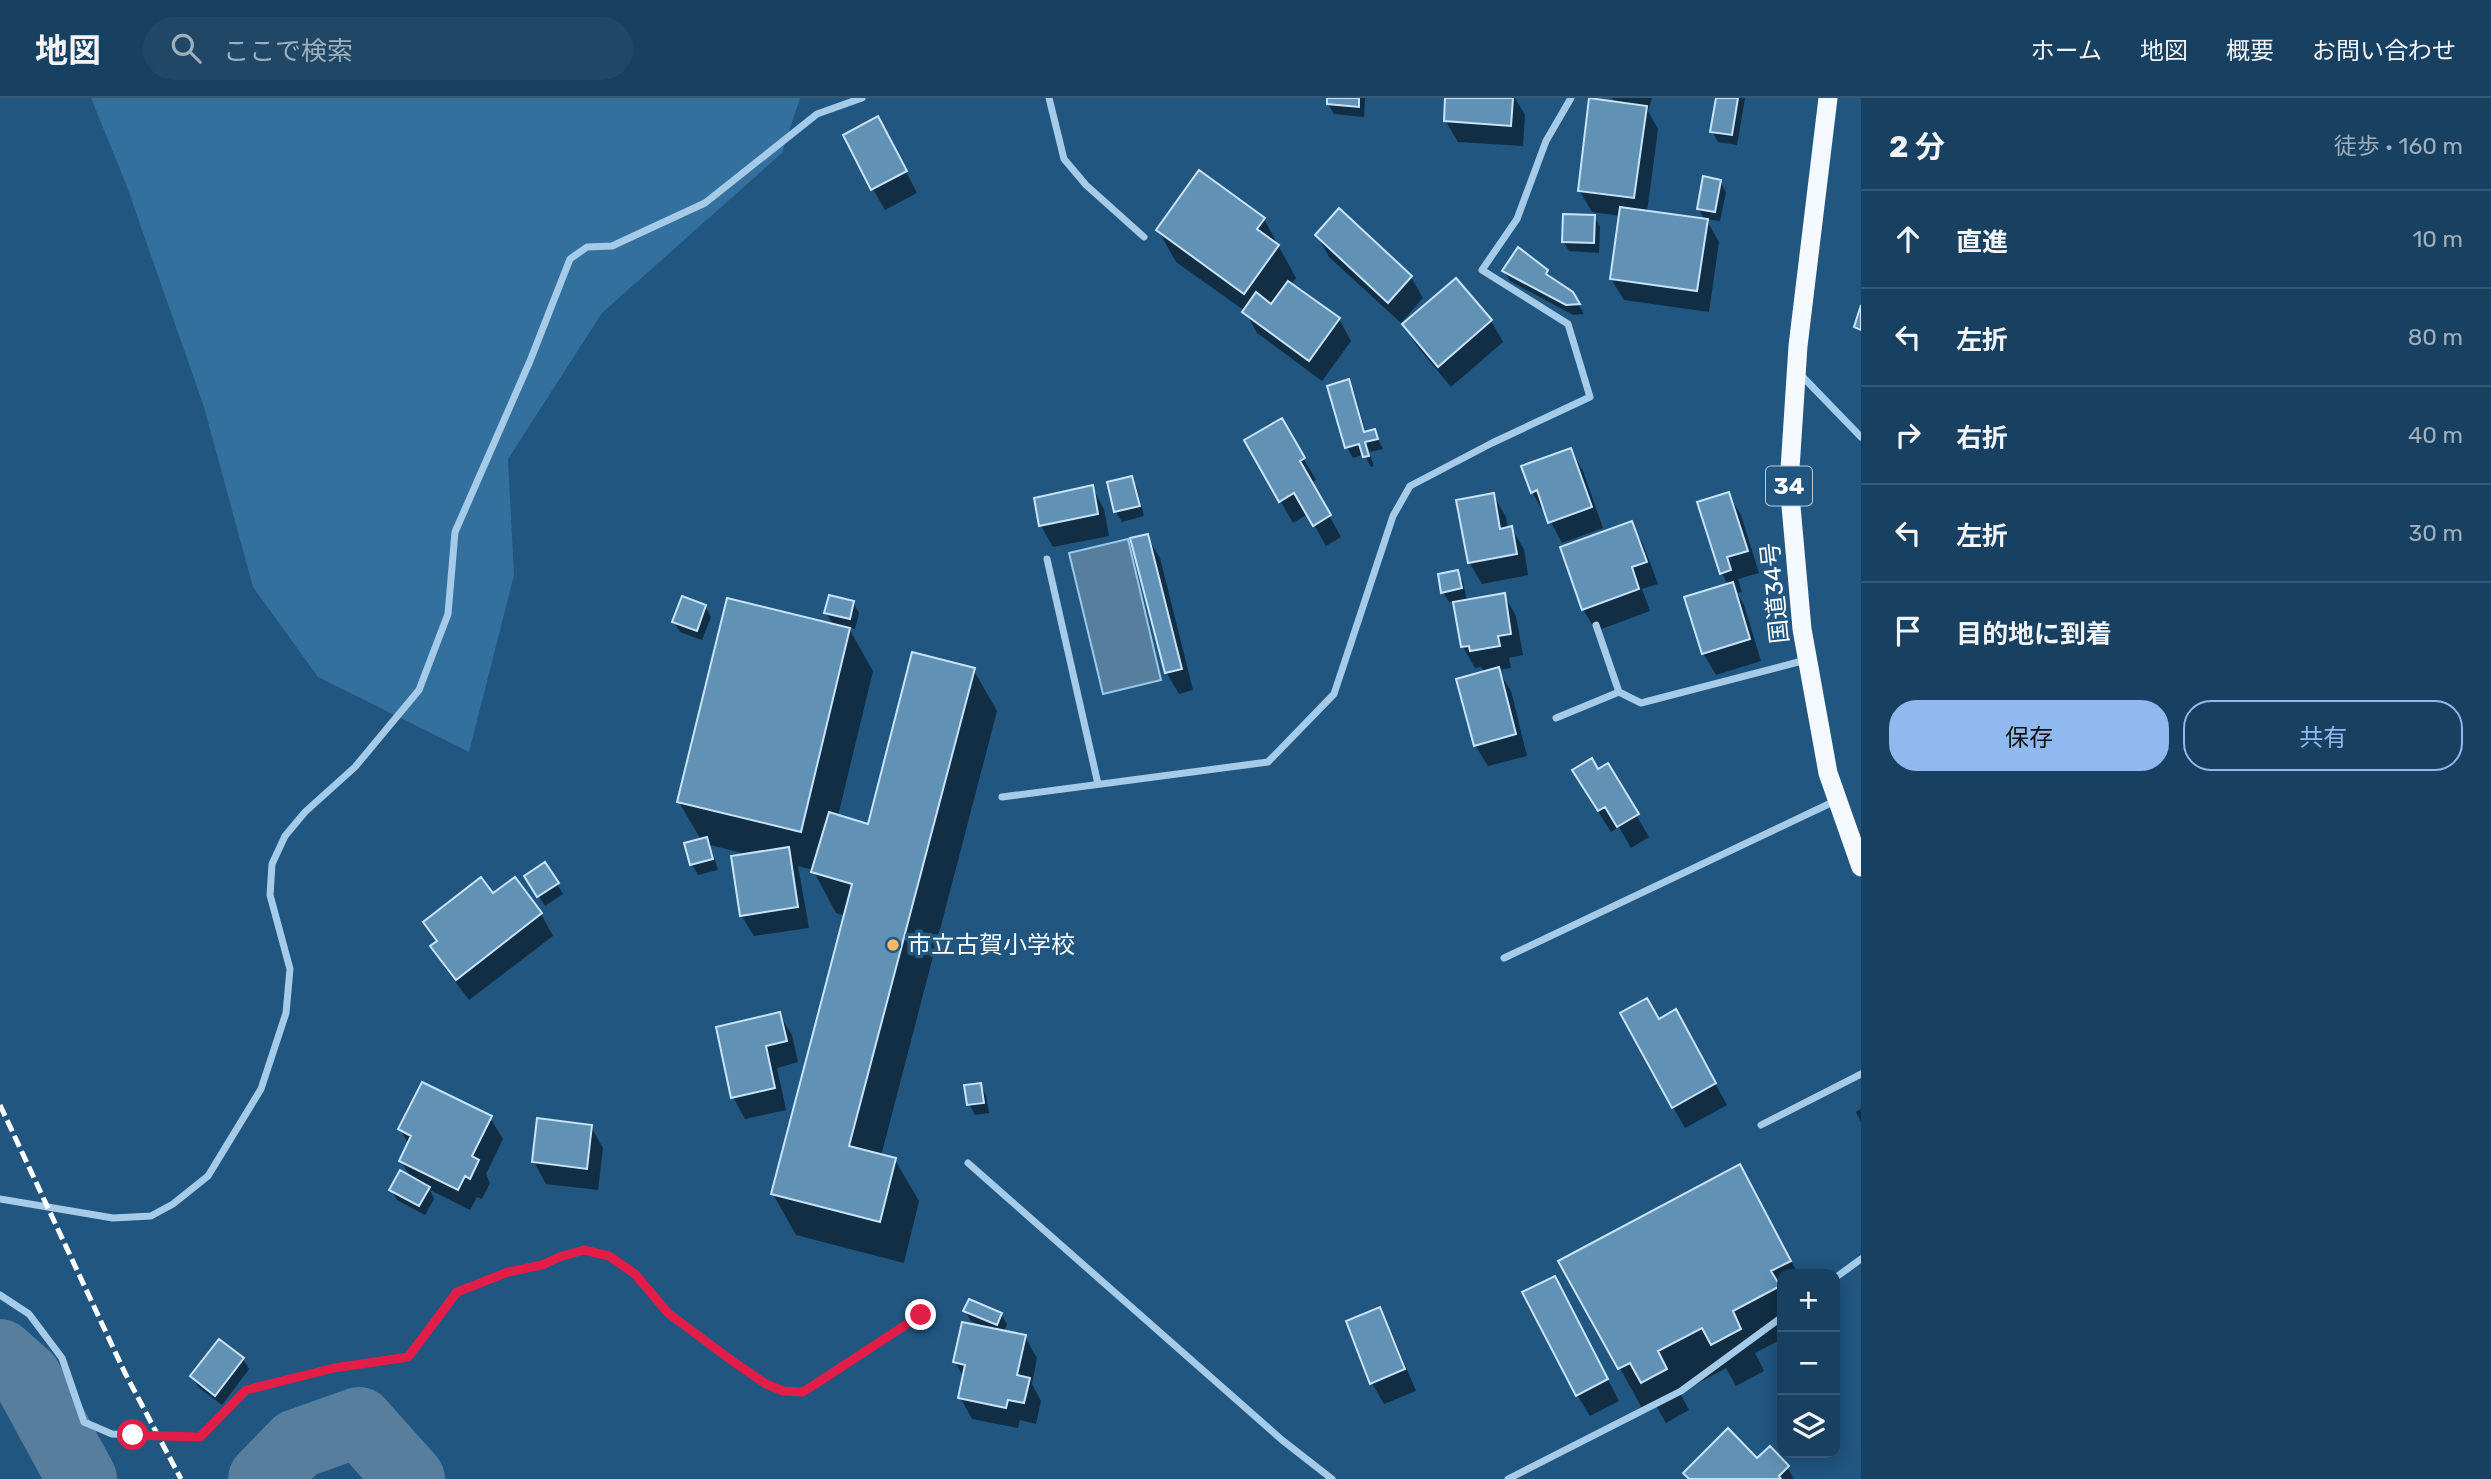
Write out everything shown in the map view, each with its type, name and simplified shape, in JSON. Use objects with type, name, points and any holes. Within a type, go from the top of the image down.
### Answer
[{"type":"highway","name":"国道34号","points":[[1828,98],[1796,370],[1789,484],[1802,629],[1828,774],[1861,867]]},
{"type":"street","points":[[0,1199],[113,1218],[152,1216],[173,1204],[208,1176],[261,1089],[286,1013],[290,969],[270,895],[272,864],[285,836],[298,820],[355,766],[419,690],[448,614],[455,532],[530,362],[570,260],[587,247],[612,246],[705,203],[817,114],[862,98]]},
{"type":"street","points":[[1049,98],[1064,159],[1086,185],[1144,237]]},
{"type":"street","points":[[1002,797],[1268,762],[1334,694],[1393,516],[1410,486],[1492,443],[1590,397],[1568,324],[1482,270],[1517,219],[1546,141],[1571,98]]},
{"type":"street","points":[[1796,370],[1861,437]]},
{"type":"street","points":[[1047,559],[1098,784]]},
{"type":"street","points":[[1596,625],[1619,692],[1641,703],[1807,660]]},
{"type":"street","points":[[1556,718],[1619,692]]},
{"type":"street","points":[[1504,958],[1837,799]]},
{"type":"street","points":[[1761,1125],[1861,1074]]},
{"type":"street","points":[[968,1163],[1272,1431],[1332,1479]]},
{"type":"street","points":[[0,1295],[29,1314],[62,1358],[84,1422],[112,1434],[200,1437],[246,1390],[334,1368],[408,1357],[457,1292],[508,1272],[542,1265],[584,1250],[609,1256],[635,1274],[668,1313],[766,1384],[783,1391],[803,1392],[921,1315]]},
{"type":"street","points":[[1840,1275],[1861,1259]]},
{"type":"street","points":[[1508,1479],[1681,1391],[1777,1321]]},
{"type":"shaded area","points":[[91,98],[800,98],[782,153],[602,313],[508,459],[514,575],[469,752],[318,677],[253,587],[204,407],[126,184]]},
{"type":"shaded area","points":[[1128,539],[1161,680],[1103,694],[1069,553]]},
{"type":"building","points":[[1327,98],[1359,98],[1359,107],[1327,104]]},
{"type":"building","points":[[1445,98],[1513,98],[1511,126],[1444,121]]},
{"type":"building","points":[[1589,98],[1647,106],[1634,198],[1578,191]]},
{"type":"building","points":[[1716,98],[1738,98],[1732,135],[1710,132]]},
{"type":"building","points":[[878,116],[907,171],[871,190],[843,135]]},
{"type":"building","points":[[1199,170],[1265,218],[1257,229],[1279,245],[1244,294],[1156,230]]},
{"type":"building","points":[[1703,176],[1721,180],[1715,212],[1697,209]]},
{"type":"building","points":[[1620,207],[1708,219],[1697,291],[1610,279]]},
{"type":"building","points":[[1339,208],[1412,276],[1388,303],[1315,235]]},
{"type":"building","points":[[1563,214],[1595,215],[1594,243],[1562,242]]},
{"type":"building","points":[[1518,247],[1548,270],[1546,274],[1573,292],[1580,304],[1566,305],[1502,271]]},
{"type":"building","points":[[1456,278],[1492,320],[1438,367],[1402,324]]},
{"type":"building","points":[[1288,281],[1340,318],[1309,361],[1242,312],[1256,292],[1271,304]]},
{"type":"building","points":[[1861,305],[1861,330],[1854,327]]},
{"type":"building","points":[[1349,379],[1364,432],[1375,429],[1378,439],[1365,442],[1369,456],[1363,457],[1359,444],[1345,448],[1327,386]]},
{"type":"building","points":[[1282,418],[1305,458],[1300,461],[1331,515],[1313,526],[1294,493],[1279,502],[1244,440]]},
{"type":"building","points":[[1571,448],[1592,507],[1548,523],[1537,490],[1531,493],[1521,466]]},
{"type":"building","points":[[1132,476],[1140,506],[1114,512],[1107,482]]},
{"type":"building","points":[[1093,485],[1098,514],[1039,526],[1034,498]]},
{"type":"building","points":[[1729,492],[1748,551],[1727,557],[1731,570],[1720,574],[1697,502]]},
{"type":"building","points":[[1494,493],[1500,529],[1512,526],[1517,554],[1468,563],[1456,500]]},
{"type":"building","points":[[1632,521],[1647,562],[1632,567],[1639,589],[1582,610],[1560,547]]},
{"type":"building","points":[[1148,534],[1182,669],[1165,673],[1130,538]]},
{"type":"building","points":[[1458,570],[1462,588],[1441,593],[1438,574]]},
{"type":"building","points":[[1733,582],[1750,639],[1702,654],[1684,597]]},
{"type":"building","points":[[1505,593],[1511,634],[1498,636],[1500,646],[1470,651],[1469,646],[1461,647],[1453,602]]},
{"type":"building","points":[[829,595],[854,601],[850,619],[824,613]]},
{"type":"building","points":[[682,596],[706,605],[697,631],[672,622]]},
{"type":"building","points":[[727,598],[850,628],[801,832],[677,802]]},
{"type":"building","points":[[912,652],[975,668],[849,1146],[896,1158],[880,1222],[771,1194],[852,884],[811,872],[829,812],[868,824]]},
{"type":"building","points":[[1499,667],[1516,734],[1474,746],[1456,679]]},
{"type":"building","points":[[1592,758],[1598,769],[1608,763],[1639,814],[1617,827],[1605,807],[1598,811],[1572,770]]},
{"type":"building","points":[[707,837],[713,859],[690,865],[684,843]]},
{"type":"building","points":[[789,847],[798,907],[740,916],[731,856]]},
{"type":"building","points":[[545,862],[559,883],[537,897],[524,876]]},
{"type":"building","points":[[481,877],[493,893],[515,877],[542,913],[456,980],[430,946],[437,941],[423,922]]},
{"type":"building","points":[[1647,998],[1659,1019],[1676,1009],[1716,1083],[1672,1108],[1620,1013]]},
{"type":"building","points":[[780,1012],[787,1041],[766,1046],[775,1088],[731,1098],[716,1027]]},
{"type":"building","points":[[422,1082],[492,1116],[472,1156],[479,1160],[470,1179],[465,1176],[458,1190],[399,1161],[411,1136],[398,1129]]},
{"type":"building","points":[[981,1083],[984,1103],[967,1105],[964,1085]]},
{"type":"building","points":[[537,1118],[592,1125],[587,1169],[532,1162]]},
{"type":"building","points":[[1740,1164],[1791,1261],[1771,1271],[1777,1281],[1777,1288],[1733,1311],[1741,1329],[1711,1345],[1702,1328],[1658,1351],[1667,1369],[1641,1383],[1630,1363],[1618,1369],[1558,1261]]},
{"type":"building","points":[[400,1170],[430,1187],[419,1206],[389,1190]]},
{"type":"building","points":[[1555,1276],[1608,1379],[1576,1396],[1522,1292]]},
{"type":"building","points":[[969,1299],[1002,1313],[997,1325],[963,1311]]},
{"type":"building","points":[[1380,1307],[1405,1369],[1370,1384],[1346,1321]]},
{"type":"building","points":[[962,1322],[1026,1335],[1017,1375],[1030,1378],[1024,1403],[1008,1400],[1006,1408],[958,1398],[965,1365],[953,1362]]},
{"type":"building","points":[[219,1339],[244,1358],[215,1396],[190,1376]]},
{"type":"building","points":[[1728,1428],[1757,1458],[1770,1446],[1777,1453],[1777,1458],[1781,1458],[1789,1466],[1779,1476],[1781,1479],[1689,1479],[1683,1473]]},
{"type":"waterway","points":[[0,1354],[27,1378],[82,1479]]},
{"type":"waterway","points":[[263,1479],[297,1444],[359,1422],[410,1479]]},
{"type":"railway","points":[[0,1105],[125,1373],[181,1479]]},
{"type":"place","name":"市立古賀小学校","points":[[893,945]]},
{"type":"route","points":[[133,1435],[200,1437],[246,1390],[334,1368],[408,1357],[457,1292],[508,1272],[542,1265],[584,1250],[609,1256],[635,1274],[668,1313],[766,1384],[783,1391],[803,1392],[921,1315]]}]
